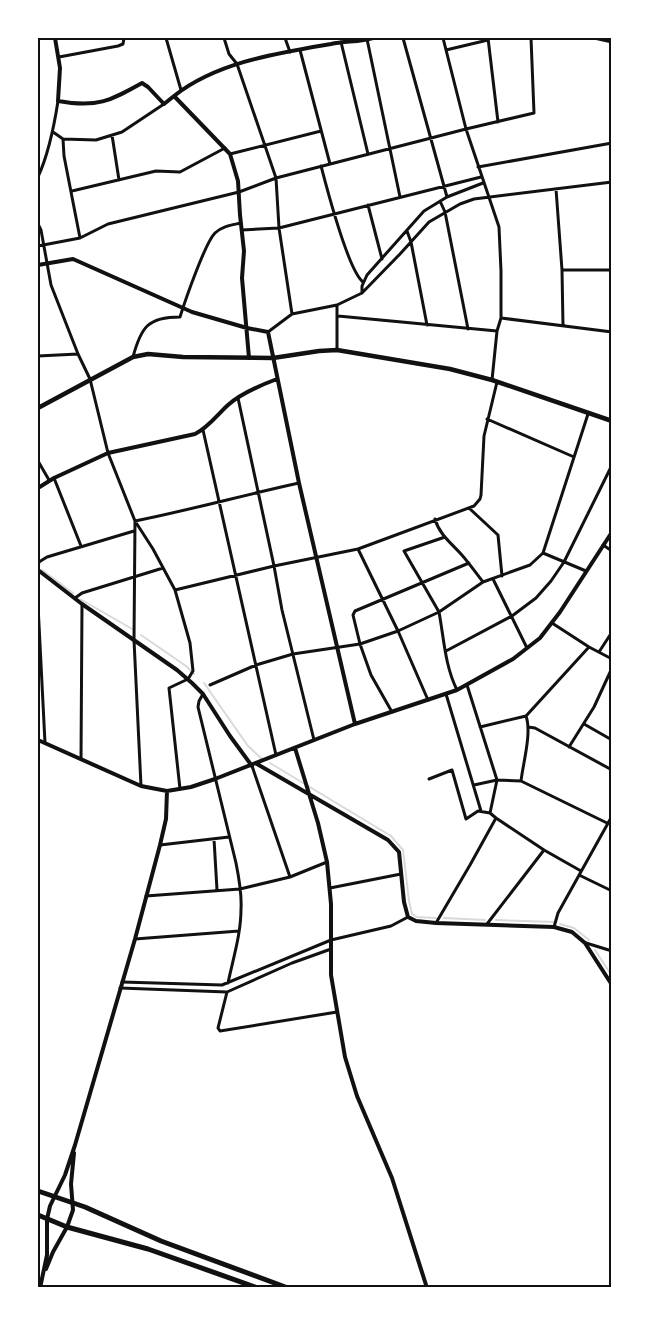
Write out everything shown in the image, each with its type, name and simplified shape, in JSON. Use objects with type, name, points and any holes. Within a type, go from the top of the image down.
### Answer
[{"type":"highway","points":[[38,1191],[72,1202],[161,1241],[288,1288]]},
{"type":"highway","points":[[38,1215],[67,1226],[148,1249],[258,1288]]},
{"type":"main road","points":[[38,408],[90,379],[133,358],[148,354],[182,357],[273,358],[337,350],[450,369],[494,381],[612,421]]},
{"type":"street","points":[[38,177],[53,132],[58,101],[60,80],[59,57],[55,38]]},
{"type":"street","points":[[59,57],[118,46],[123,44],[124,38]]},
{"type":"street","points":[[166,38],[181,90]]},
{"type":"street","points":[[224,38],[229,54],[237,64],[276,178],[279,228],[292,314]]},
{"type":"street","points":[[285,38],[290,52]]},
{"type":"street","points":[[53,132],[63,139],[96,140],[122,132],[164,104],[181,90],[209,75],[237,64],[341,42],[373,38]]},
{"type":"street","points":[[404,38],[447,197]]},
{"type":"street","points":[[175,590],[274,566],[358,549],[470,508],[477,504],[482,495],[484,436],[494,381],[497,331],[501,318],[499,227],[466,129],[443,38]]},
{"type":"street","points":[[38,246],[80,238],[108,224],[239,192],[276,178],[534,113],[531,38]]},
{"type":"street","points":[[594,38],[612,42]]},
{"type":"street","points":[[367,39],[400,197]]},
{"type":"street","points":[[446,50],[488,39],[498,122]]},
{"type":"street","points":[[341,42],[368,154]]},
{"type":"street","points":[[300,50],[330,164]]},
{"type":"street","points":[[58,101],[92,103],[107,101],[142,83],[164,104]]},
{"type":"street","points":[[174,96],[230,154],[238,181],[244,251],[242,278],[249,358]]},
{"type":"street","points":[[230,154],[321,131]]},
{"type":"street","points":[[112,135],[119,180]]},
{"type":"street","points":[[63,139],[64,156],[80,238]]},
{"type":"street","points":[[478,167],[612,142]]},
{"type":"street","points":[[72,191],[156,171],[175,172],[184,170],[225,148]]},
{"type":"street","points":[[321,166],[355,272],[363,282]]},
{"type":"street","points":[[242,230],[279,228],[481,177]]},
{"type":"street","points":[[38,265],[73,259],[182,308],[247,328],[268,332],[292,314],[338,305],[362,292],[429,222],[467,201],[488,196],[612,182]]},
{"type":"street","points":[[362,292],[363,282],[368,275],[419,215],[440,200],[483,183]]},
{"type":"street","points":[[556,189],[562,270],[563,326]]},
{"type":"street","points":[[440,200],[445,212],[468,329]]},
{"type":"street","points":[[368,205],[382,259]]},
{"type":"street","points":[[133,358],[144,330],[154,320],[164,317],[180,317],[182,308],[213,236],[222,228],[241,223]]},
{"type":"street","points":[[38,224],[41,230],[51,285],[78,354],[90,379],[108,453],[135,521],[175,590],[190,643],[193,671],[188,679],[169,688],[180,789]]},
{"type":"street","points":[[407,231],[411,242],[427,325]]},
{"type":"street","points":[[562,270],[612,270]]},
{"type":"street","points":[[337,350],[338,305]]},
{"type":"street","points":[[338,316],[497,331]]},
{"type":"street","points":[[501,318],[612,332]]},
{"type":"street","points":[[268,332],[299,483],[355,724]]},
{"type":"street","points":[[38,356],[78,354]]},
{"type":"street","points":[[38,488],[49,480],[108,453],[191,435],[202,430],[238,398],[277,379]]},
{"type":"street","points":[[238,398],[282,610],[314,740]]},
{"type":"street","points":[[210,685],[256,665],[293,654],[360,644],[398,631],[439,612],[483,582],[530,565],[543,553],[588,414]]},
{"type":"street","points":[[487,420],[574,457]]},
{"type":"street","points":[[202,430],[276,756]]},
{"type":"street","points":[[38,461],[49,480]]},
{"type":"street","points":[[446,651],[510,616],[536,598],[564,562],[612,465]]},
{"type":"street","points":[[54,478],[81,546]]},
{"type":"street","points":[[135,521],[220,503],[257,492],[299,483]]},
{"type":"street","points":[[470,508],[498,535],[502,576]]},
{"type":"street","points":[[435,520],[439,530],[469,563],[483,582]]},
{"type":"street","points":[[135,521],[134,640],[141,786]]},
{"type":"street","points":[[134,531],[47,557],[38,568],[82,604],[188,679],[203,694],[252,766],[290,877]]},
{"type":"street","points":[[38,740],[141,786],[167,791],[215,779],[252,766],[355,724],[457,690],[513,659],[540,638],[552,623],[612,532]]},
{"type":"street","points":[[445,537],[404,551],[439,612],[450,676],[457,690]]},
{"type":"street","points":[[603,545],[612,551]]},
{"type":"street","points":[[358,549],[398,631],[428,700]]},
{"type":"street","points":[[543,553],[586,571]]},
{"type":"street","points":[[392,712],[371,675],[353,618],[355,611],[469,563]]},
{"type":"street","points":[[75,598],[82,593],[163,568]]},
{"type":"street","points":[[493,579],[527,648]]},
{"type":"street","points":[[81,759],[82,604]]},
{"type":"street","points":[[38,605],[45,743]]},
{"type":"street","points":[[552,623],[589,647],[612,658]]},
{"type":"street","points":[[598,652],[612,632]]},
{"type":"street","points":[[480,727],[526,716],[589,647]]},
{"type":"street","points":[[569,747],[597,701],[612,668]]},
{"type":"street","points":[[467,685],[497,780],[490,812]]},
{"type":"street","points":[[203,694],[198,702],[198,707],[240,888],[239,931],[228,983]]},
{"type":"street","points":[[446,694],[481,811]]},
{"type":"street","points":[[521,781],[528,727],[526,716]]},
{"type":"street","points":[[584,724],[612,740]]},
{"type":"street","points":[[528,727],[535,728],[612,770]]},
{"type":"street","points":[[295,748],[327,862],[330,888],[331,975],[341,1040],[350,1075],[392,1178],[426,1288]]},
{"type":"street","points":[[257,764],[388,840],[398,852],[404,902],[408,917],[416,921],[436,923],[554,927],[572,932],[585,943],[612,985]]},
{"type":"street","points":[[429,779],[452,770],[466,819],[481,811],[490,812],[544,850],[581,871]]},
{"type":"street","points":[[474,786],[497,780],[521,781],[608,823]]},
{"type":"street","points":[[42,1281],[47,1255],[47,1219],[75,1144],[135,939],[166,819],[167,791]]},
{"type":"street","points":[[554,927],[558,912],[612,816]]},
{"type":"street","points":[[436,923],[496,818]]},
{"type":"street","points":[[160,845],[229,837]]},
{"type":"street","points":[[214,838],[217,890]]},
{"type":"street","points":[[487,924],[544,850]]},
{"type":"street","points":[[146,896],[240,888],[290,877],[327,862]]},
{"type":"street","points":[[330,888],[401,874]]},
{"type":"street","points":[[579,875],[612,891]]},
{"type":"street","points":[[122,982],[216,985],[228,983],[331,940],[391,926],[408,917]]},
{"type":"street","points":[[135,939],[239,931]]},
{"type":"street","points":[[585,943],[612,951]]},
{"type":"street","points":[[120,988],[227,992],[292,963],[330,949]]},
{"type":"street","points":[[227,992],[218,1026],[220,1031],[337,1012]]},
{"type":"street","points":[[40,1288],[53,1252],[67,1226],[72,1210],[71,1184],[75,1144]]},
{"type":"waterway","points":[[42,570],[73,593]]},
{"type":"waterway","points":[[80,599],[134,630]]},
{"type":"waterway","points":[[141,635],[186,666],[194,674]]},
{"type":"waterway","points":[[204,683],[248,746],[262,759]]},
{"type":"waterway","points":[[270,763],[391,836],[403,850],[412,914],[417,917],[436,918]]},
{"type":"waterway","points":[[444,918],[485,920]]},
{"type":"waterway","points":[[496,920],[555,922]]},
{"type":"waterway","points":[[560,924],[574,928],[589,940]]},
{"type":"waterway","points":[[595,950],[612,976]]}]
